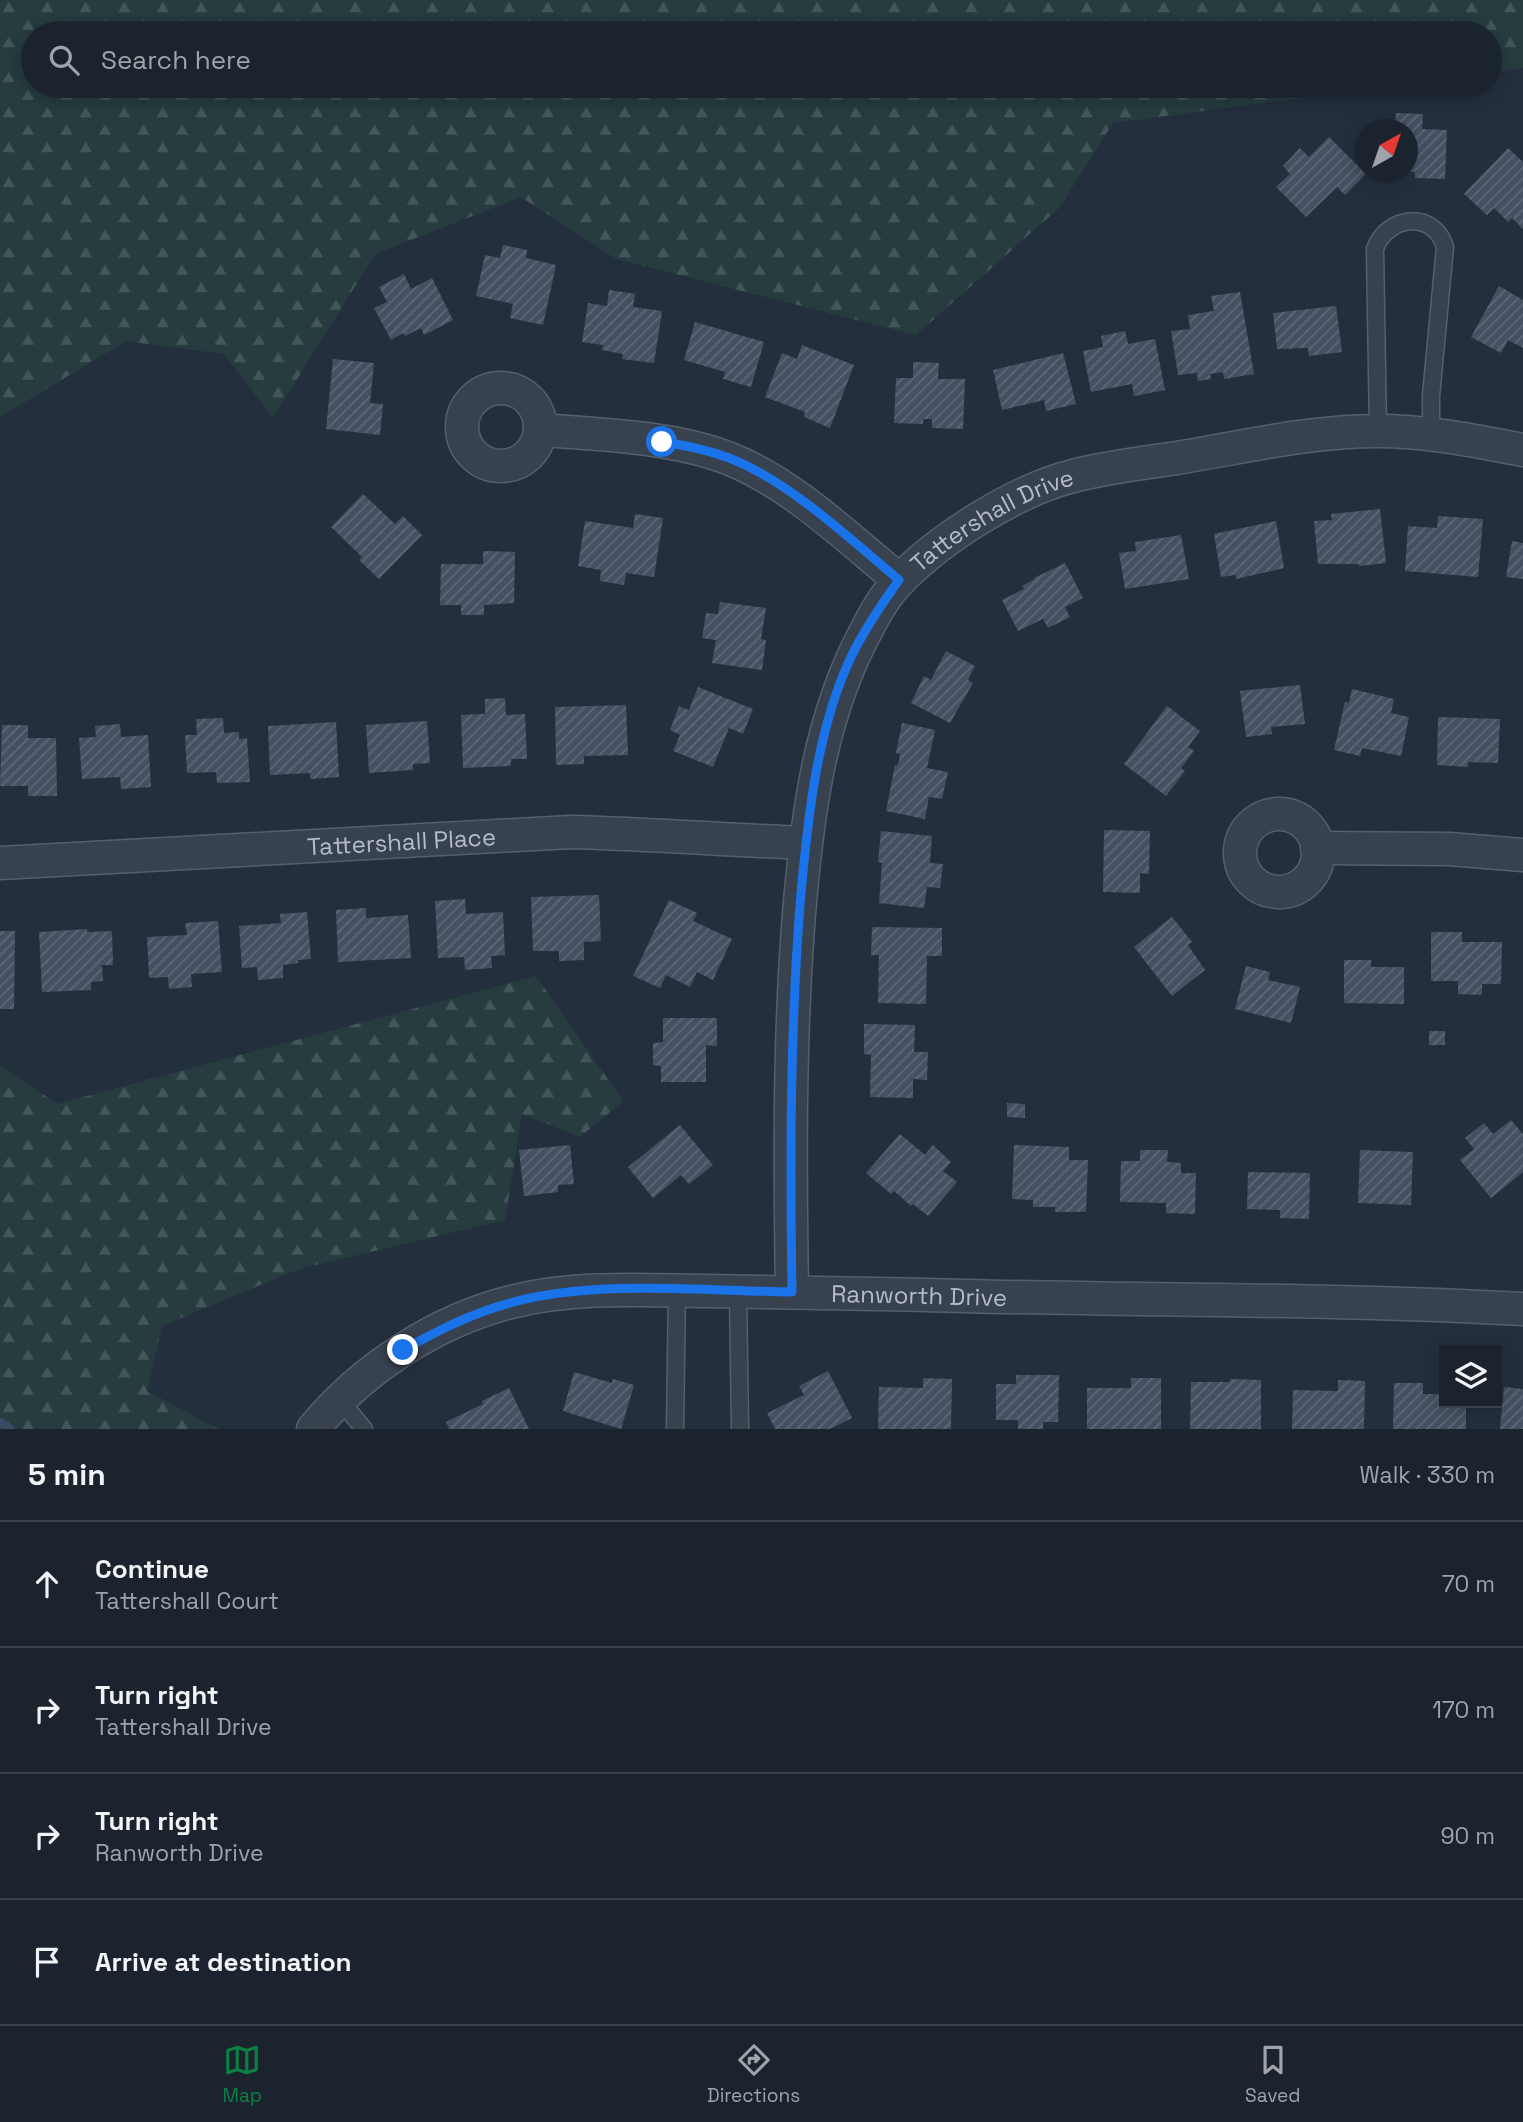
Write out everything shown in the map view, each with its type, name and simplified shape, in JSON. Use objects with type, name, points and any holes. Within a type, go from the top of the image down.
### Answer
[{"type":"street","points":[[540,430],[676,444],[731,459],[778,485],[825,519],[899,580]]},
{"type":"street","name":"Tattershall Drive","points":[[792,1292],[791,1074],[805,843],[827,728],[840,685],[851,657],[875,614],[899,580],[934,550],[992,510],[1045,485],[1074,475],[1250,445],[1378,431],[1431,434],[1523,450]]},
{"type":"street","name":"Tattershall Place","points":[[0,863],[571,832],[805,843]]},
{"type":"street","points":[[1317,848],[1449,849],[1523,855]]},
{"type":"street","name":"Ranworth Drive","points":[[313,1429],[357,1384],[423,1339],[460,1320],[508,1303],[570,1291],[792,1292],[1402,1304],[1523,1309]]},
{"type":"lane","points":[[1378,431],[1375,249],[1385,232],[1396,224],[1407,221],[1427,225],[1435,230],[1445,247],[1431,396],[1431,434]]},
{"type":"lane","points":[[675,1429],[677,1290]]},
{"type":"lane","points":[[738,1291],[740,1429]]},
{"type":"lane","points":[[340,1400],[363,1429]]},
{"type":"green space","points":[[0,0],[1523,0],[1523,68],[1502,71],[1502,21],[21,21],[21,98],[1301,98],[1113,123],[1059,208],[916,335],[616,259],[521,197],[375,254],[273,418],[224,354],[126,341],[0,417]]},
{"type":"green space","points":[[536,976],[623,1101],[580,1137],[522,1114],[505,1220],[299,1269],[162,1326],[147,1391],[218,1429],[0,1429],[0,1065],[57,1104]]},
{"type":"building","points":[[1396,113],[1423,114],[1422,129],[1447,130],[1445,179],[1418,178],[1418,119],[1396,119]]},
{"type":"building","points":[[1329,137],[1355,163],[1355,182],[1358,182],[1345,195],[1337,187],[1306,217],[1276,187],[1290,174],[1283,166],[1300,148],[1309,157]]},
{"type":"building","points":[[1508,148],[1523,162],[1523,229],[1512,218],[1508,222],[1494,208],[1487,215],[1464,194]]},
{"type":"building","points":[[503,245],[527,250],[526,258],[556,265],[543,325],[510,318],[513,304],[476,296],[485,255],[500,258]]},
{"type":"building","points":[[404,274],[411,289],[432,278],[453,320],[424,335],[421,328],[391,340],[374,308],[387,302],[379,287]]},
{"type":"building","points":[[1499,286],[1523,300],[1523,348],[1508,340],[1501,353],[1471,337]]},
{"type":"building","points":[[609,290],[635,294],[633,307],[662,311],[654,363],[622,359],[623,354],[602,350],[603,345],[582,342],[588,303],[607,306]]},
{"type":"building","points":[[1240,292],[1254,374],[1224,379],[1223,372],[1210,374],[1211,379],[1198,381],[1197,373],[1178,375],[1171,331],[1190,329],[1188,315],[1214,311],[1211,296]]},
{"type":"building","points":[[1336,306],[1342,352],[1309,356],[1308,348],[1277,349],[1273,313]]},
{"type":"building","points":[[695,322],[764,342],[751,387],[723,379],[725,372],[684,360]]},
{"type":"building","points":[[1125,331],[1128,344],[1155,339],[1165,390],[1134,396],[1132,384],[1091,392],[1083,351],[1103,347],[1101,336]]},
{"type":"building","points":[[802,345],[854,365],[830,428],[804,417],[805,412],[765,397],[782,353],[797,359]]},
{"type":"building","points":[[1063,353],[1076,404],[1046,411],[1044,400],[1002,410],[993,370]]},
{"type":"building","points":[[333,359],[374,363],[370,403],[383,404],[380,435],[326,429]]},
{"type":"building","points":[[913,362],[939,363],[938,379],[965,379],[963,429],[932,428],[932,419],[923,419],[923,424],[894,423],[896,378],[913,378]]},
{"type":"building","points":[[363,494],[395,524],[403,516],[422,535],[379,579],[359,560],[362,557],[331,527]]},
{"type":"building","points":[[1380,509],[1386,563],[1359,566],[1318,564],[1314,521],[1332,520],[1331,514]]},
{"type":"building","points":[[635,514],[663,518],[654,577],[626,573],[624,585],[600,581],[601,570],[578,566],[585,521],[633,528]]},
{"type":"building","points":[[1438,516],[1483,519],[1478,577],[1405,571],[1408,526],[1437,528]]},
{"type":"building","points":[[1276,521],[1284,568],[1236,579],[1236,575],[1221,577],[1214,534]]},
{"type":"building","points":[[1181,535],[1189,579],[1125,589],[1119,553],[1136,551],[1135,542]]},
{"type":"building","points":[[1512,541],[1523,543],[1523,579],[1506,577]]},
{"type":"building","points":[[483,551],[515,552],[514,603],[484,605],[484,615],[461,615],[461,605],[440,605],[441,564],[483,564]]},
{"type":"building","points":[[1065,563],[1083,598],[1065,607],[1070,617],[1048,628],[1043,619],[1018,631],[1002,600],[1024,589],[1022,586],[1034,578]]},
{"type":"building","points":[[720,602],[766,608],[761,639],[766,640],[762,670],[712,663],[716,640],[702,638],[706,613],[718,614]]},
{"type":"building","points":[[946,651],[975,666],[968,680],[973,683],[950,723],[911,703],[924,676],[931,680]]},
{"type":"building","points":[[1300,685],[1305,724],[1271,727],[1272,734],[1246,737],[1240,691]]},
{"type":"building","points":[[698,687],[753,709],[743,734],[729,728],[713,767],[673,751],[680,735],[670,730],[679,706],[689,710]]},
{"type":"building","points":[[1352,689],[1394,699],[1391,713],[1409,717],[1401,756],[1362,748],[1360,756],[1334,750],[1345,702],[1349,703]]},
{"type":"building","points":[[505,698],[506,715],[525,714],[527,759],[511,759],[511,766],[463,768],[461,715],[485,714],[485,699]]},
{"type":"building","points":[[626,705],[628,755],[584,756],[584,764],[556,765],[555,707]]},
{"type":"building","points":[[1167,706],[1200,731],[1188,747],[1194,751],[1181,768],[1185,771],[1166,796],[1124,764]]},
{"type":"building","points":[[1438,717],[1500,719],[1498,763],[1468,762],[1468,767],[1437,765]]},
{"type":"building","points":[[223,718],[224,733],[239,732],[239,739],[247,738],[250,782],[217,783],[216,772],[187,773],[185,735],[197,735],[196,719]]},
{"type":"building","points":[[427,721],[430,763],[413,764],[413,770],[369,773],[366,725]]},
{"type":"building","points":[[336,722],[339,777],[310,779],[310,773],[270,775],[268,726]]},
{"type":"building","points":[[902,723],[935,730],[927,768],[948,772],[942,799],[929,797],[925,819],[886,811],[895,765],[898,765],[900,754],[896,753]]},
{"type":"building","points":[[120,724],[121,737],[148,735],[151,787],[121,789],[120,777],[82,779],[79,738],[96,737],[95,726]]},
{"type":"building","points":[[2,725],[28,725],[28,738],[56,738],[57,796],[28,796],[28,786],[0,786]]},
{"type":"building","points":[[1104,830],[1150,831],[1149,874],[1140,873],[1140,893],[1103,892]]},
{"type":"building","points":[[881,831],[932,836],[930,863],[943,864],[940,888],[927,887],[924,908],[879,903],[882,863],[878,862]]},
{"type":"building","points":[[599,895],[601,941],[584,942],[584,960],[559,961],[559,951],[533,951],[531,897]]},
{"type":"building","points":[[465,899],[466,914],[503,912],[505,955],[491,956],[492,968],[465,970],[464,957],[438,958],[435,901]]},
{"type":"building","points":[[669,900],[697,913],[693,921],[732,939],[713,980],[697,972],[690,987],[666,975],[660,988],[633,976]]},
{"type":"building","points":[[366,908],[366,918],[408,915],[411,958],[338,962],[336,910]]},
{"type":"building","points":[[307,912],[311,959],[283,965],[283,978],[258,980],[257,967],[242,968],[239,926],[281,923],[280,914]]},
{"type":"building","points":[[1172,917],[1192,942],[1188,945],[1205,970],[1172,996],[1134,947]]},
{"type":"building","points":[[218,921],[222,972],[191,974],[192,987],[169,989],[168,977],[149,978],[147,937],[187,935],[185,923]]},
{"type":"building","points":[[872,927],[942,928],[942,956],[927,956],[926,1004],[878,1003],[879,955],[871,955]]},
{"type":"building","points":[[87,929],[87,932],[112,931],[113,965],[102,965],[103,981],[91,982],[91,990],[42,992],[39,932]]},
{"type":"building","points":[[0,931],[15,931],[14,1009],[0,1009]]},
{"type":"building","points":[[1431,932],[1462,932],[1462,942],[1502,942],[1501,984],[1482,984],[1482,995],[1458,994],[1458,981],[1431,981]]},
{"type":"building","points":[[1344,960],[1371,960],[1371,967],[1404,967],[1404,1004],[1344,1003]]},
{"type":"building","points":[[1246,966],[1270,972],[1268,980],[1300,987],[1291,1023],[1235,1009]]},
{"type":"building","points":[[663,1018],[717,1018],[717,1046],[706,1045],[706,1082],[661,1082],[661,1066],[653,1065],[653,1043],[663,1042]]},
{"type":"building","points":[[864,1024],[915,1025],[914,1052],[928,1052],[927,1080],[913,1079],[913,1098],[870,1097],[871,1055],[864,1054]]},
{"type":"building","points":[[1429,1031],[1445,1031],[1445,1045],[1429,1045]]},
{"type":"building","points":[[1007,1103],[1025,1104],[1025,1118],[1007,1117]]},
{"type":"building","points":[[1511,1120],[1523,1134],[1523,1172],[1491,1198],[1460,1160],[1474,1149],[1465,1138],[1484,1123],[1493,1134]]},
{"type":"building","points":[[680,1125],[713,1165],[689,1184],[681,1175],[653,1198],[628,1167]]},
{"type":"building","points":[[900,1134],[925,1155],[933,1145],[951,1162],[943,1171],[957,1182],[928,1216],[894,1191],[891,1194],[866,1173]]},
{"type":"building","points":[[570,1145],[574,1184],[558,1185],[558,1192],[524,1196],[519,1150]]},
{"type":"building","points":[[1014,1145],[1069,1147],[1069,1160],[1088,1160],[1086,1212],[1055,1212],[1055,1207],[1033,1207],[1033,1200],[1012,1199]]},
{"type":"building","points":[[1140,1150],[1168,1150],[1167,1162],[1181,1163],[1181,1173],[1196,1173],[1195,1214],[1166,1213],[1166,1203],[1120,1202],[1121,1161],[1140,1161]]},
{"type":"building","points":[[1360,1150],[1413,1152],[1411,1205],[1358,1203]]},
{"type":"building","points":[[1248,1172],[1310,1173],[1309,1219],[1280,1218],[1280,1210],[1247,1209]]},
{"type":"building","points":[[828,1371],[852,1418],[830,1429],[775,1429],[767,1413],[804,1395],[799,1386]]},
{"type":"building","points":[[574,1372],[612,1383],[613,1379],[634,1385],[621,1429],[563,1411]]},
{"type":"building","points":[[1016,1375],[1059,1375],[1058,1422],[1043,1422],[1043,1429],[1018,1429],[1018,1420],[996,1420],[996,1384],[1016,1384]]},
{"type":"building","points":[[923,1378],[952,1379],[951,1429],[878,1429],[879,1387],[923,1388]]},
{"type":"building","points":[[1131,1378],[1161,1378],[1161,1429],[1087,1429],[1087,1388],[1131,1388]]},
{"type":"building","points":[[1230,1379],[1261,1380],[1261,1429],[1190,1429],[1191,1382],[1230,1382]]},
{"type":"building","points":[[1338,1380],[1365,1381],[1364,1429],[1292,1429],[1293,1390],[1338,1391]]},
{"type":"building","points":[[1394,1383],[1423,1383],[1423,1394],[1439,1394],[1439,1408],[1466,1408],[1466,1429],[1393,1429]]},
{"type":"building","points":[[1504,1387],[1523,1389],[1523,1429],[1500,1429]]},
{"type":"building","points":[[509,1388],[529,1429],[449,1429],[446,1422]]},
{"type":"waterway","points":[[0,1422],[10,1429]]},
{"type":"route","points":[[403,1350],[460,1320],[508,1303],[548,1294],[631,1289],[792,1292],[791,1074],[805,843],[827,728],[840,685],[851,657],[875,614],[899,580],[825,519],[778,485],[731,459],[700,449],[662,442]]}]
